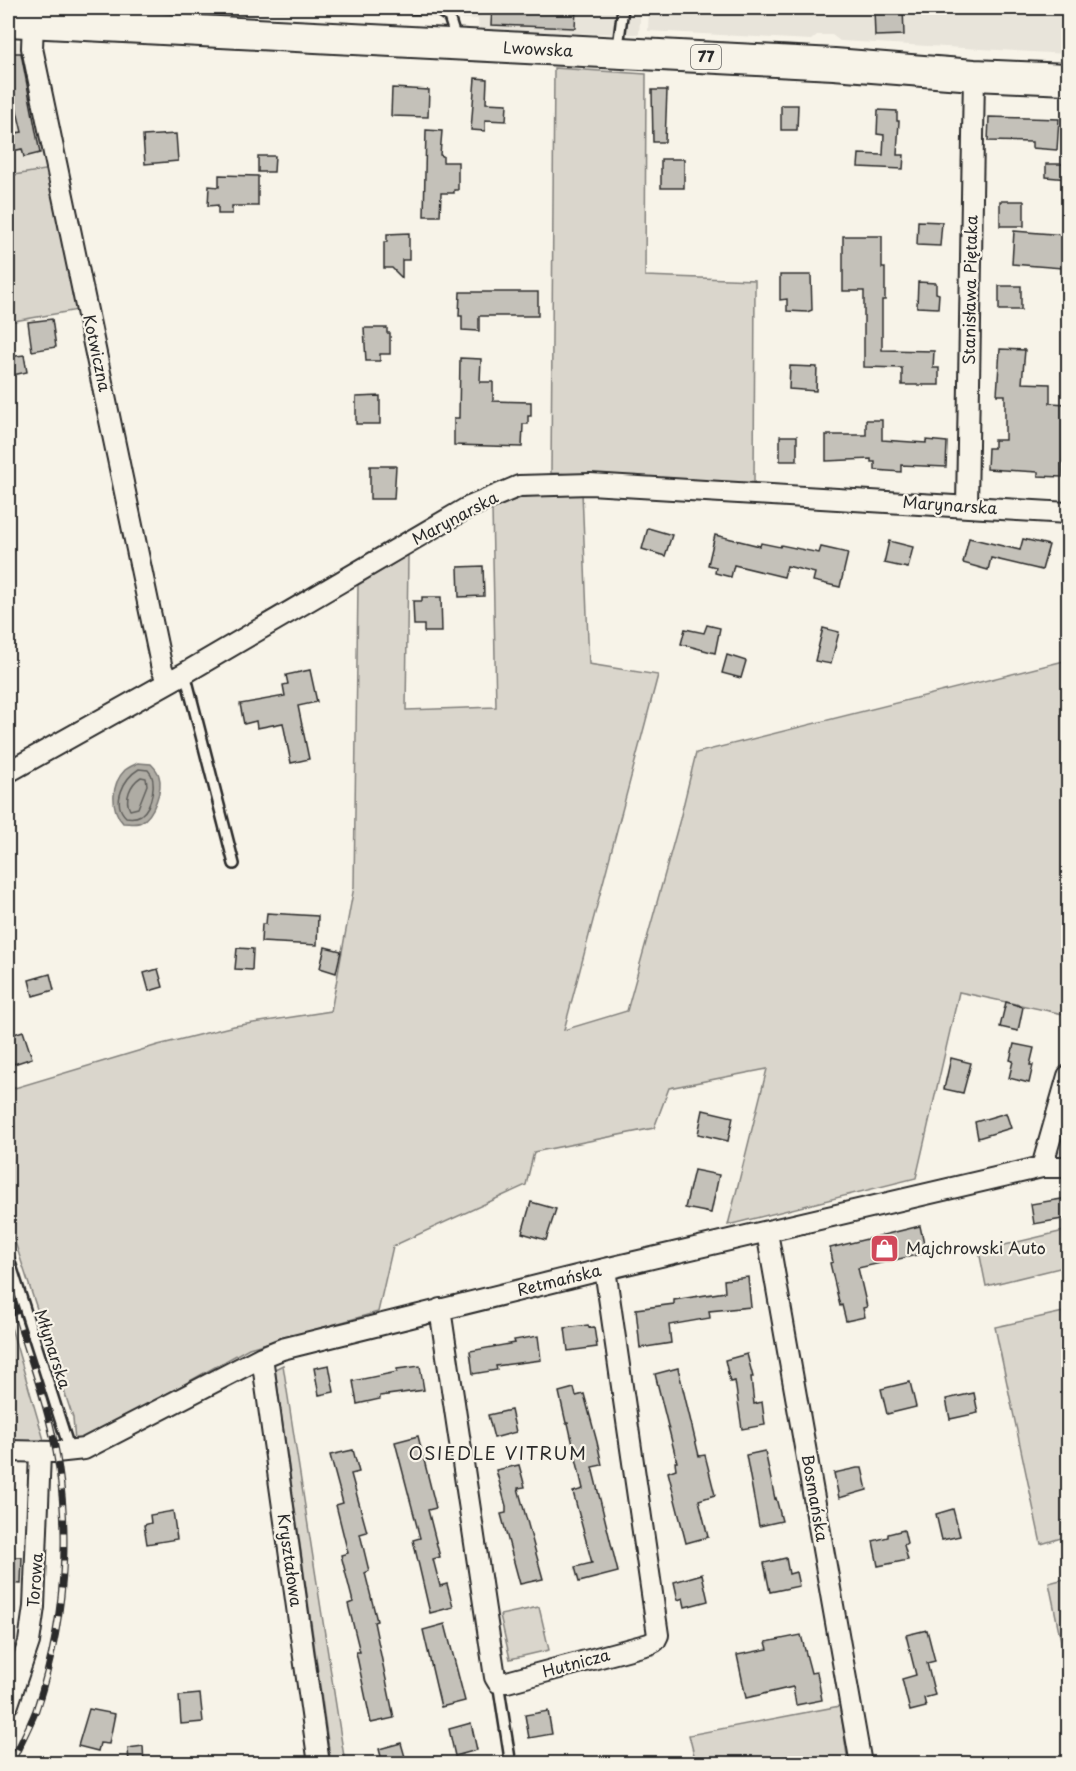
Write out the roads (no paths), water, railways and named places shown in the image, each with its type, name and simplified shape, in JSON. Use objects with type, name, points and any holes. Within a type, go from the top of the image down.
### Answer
[{"type":"main road","name":"Lwowska","points":[[20,22],[80,21],[1068,79]]},
{"type":"street","name":"Kotwiczna","points":[[20,22],[32,48],[162,669],[176,677]]},
{"type":"street","name":"Stanisława Piętaka","points":[[967,506],[974,75]]},
{"type":"street","name":"Marynarska","points":[[8,772],[467,508],[519,486],[590,484],[1068,513]]},
{"type":"street","points":[[1042,1167],[1068,1076]]},
{"type":"street","name":"Retmańska","points":[[8,1451],[40,1453],[70,1451],[97,1444],[262,1357],[282,1349],[605,1269],[1042,1167],[1068,1167]]},
{"type":"street","name":"Bosmańska","points":[[767,1232],[861,1764]]},
{"type":"street","name":"Hutnicza","points":[[498,1682],[507,1682],[649,1644],[655,1641],[658,1635],[605,1269]]},
{"type":"street","points":[[440,1310],[495,1677],[498,1682]]},
{"type":"street","name":"Kryształowa","points":[[262,1357],[319,1764]]},
{"type":"street","name":"Torowa","points":[[8,1704],[28,1642],[34,1607],[40,1453]]},
{"type":"lane","points":[[412,8],[435,8],[449,17],[457,44]]},
{"type":"lane","points":[[618,53],[623,8]]},
{"type":"lane","points":[[176,677],[234,864]]},
{"type":"lane","name":"Młynarska","points":[[8,1256],[70,1451]]},
{"type":"lane","points":[[498,1682],[510,1759]]},
{"type":"water","points":[[138,763],[151,764],[159,774],[160,787],[153,808],[146,819],[137,823],[123,823],[114,804],[115,789],[125,770]]},
{"type":"railway","points":[[8,1288],[45,1405],[54,1443],[64,1519],[61,1596],[47,1673],[36,1710],[11,1764]]},
{"type":"place","name":"Majchrowski Auto","points":[[885,1248]]},
{"type":"district","name":"OSIEDLE VITRUM","points":[[498,1454]]}]
